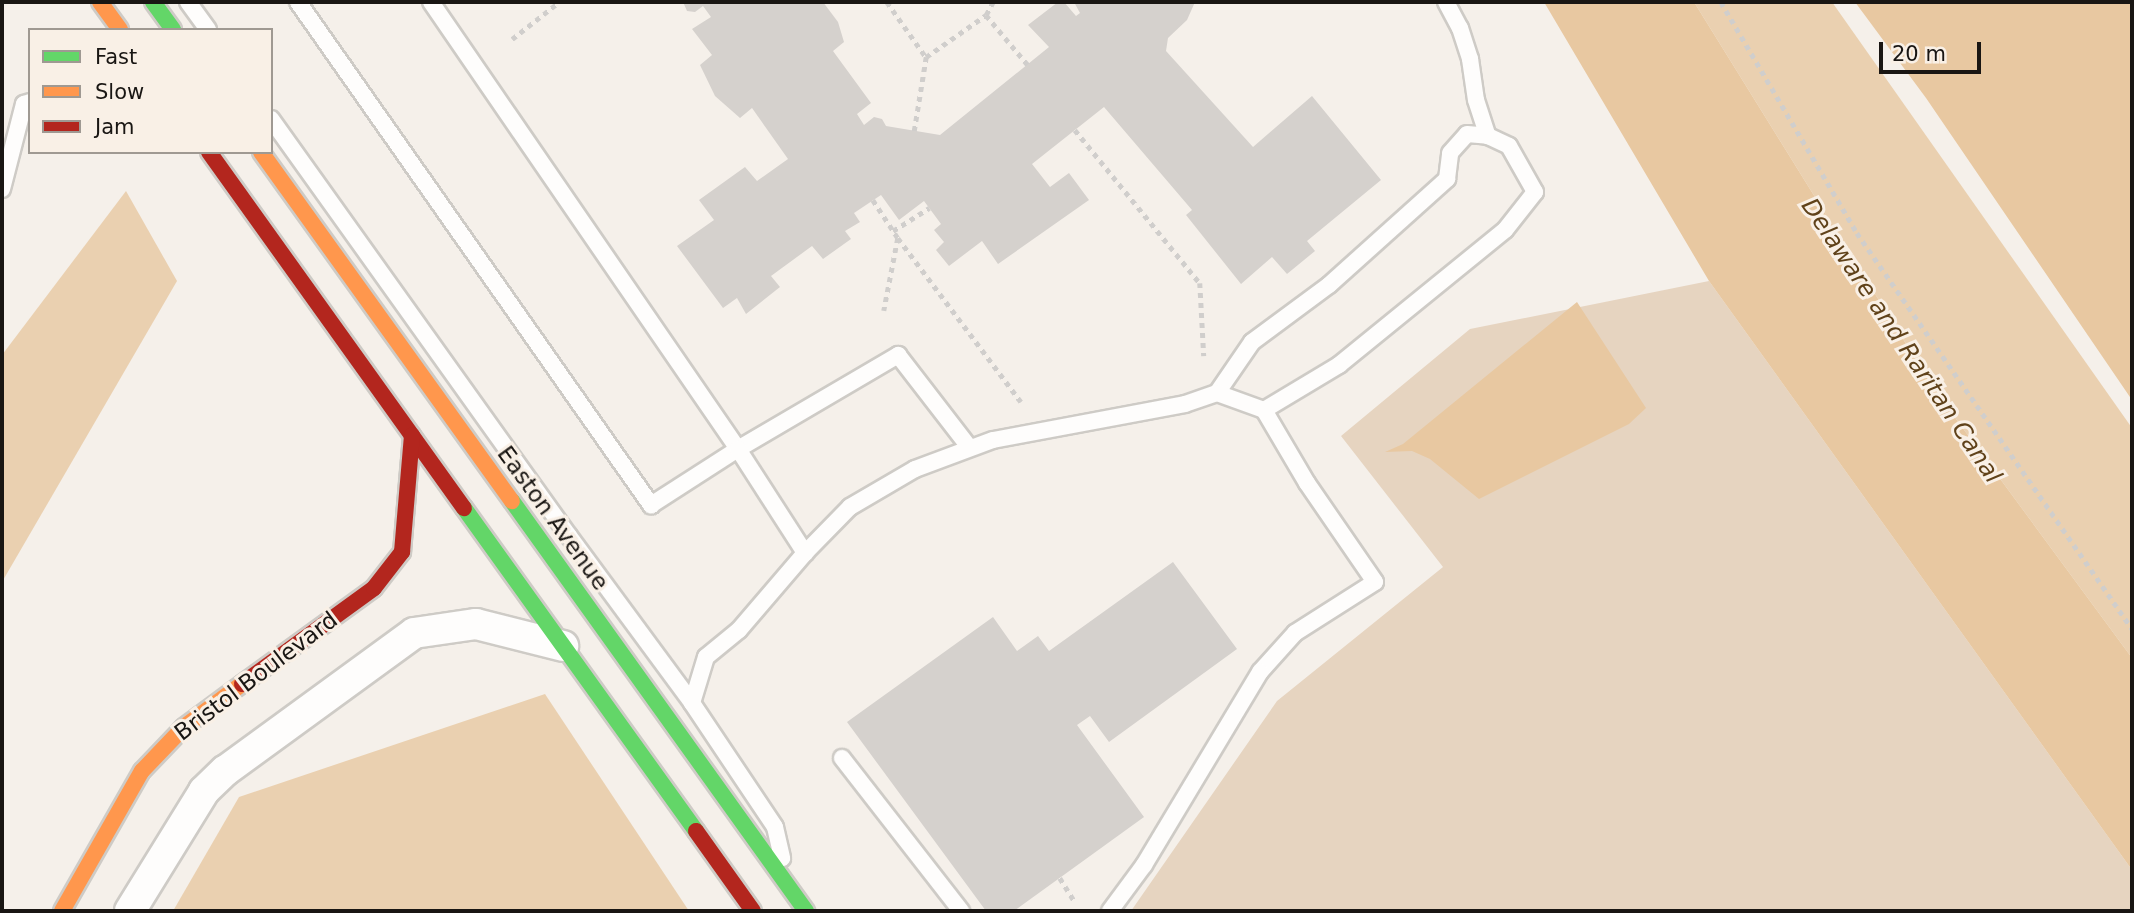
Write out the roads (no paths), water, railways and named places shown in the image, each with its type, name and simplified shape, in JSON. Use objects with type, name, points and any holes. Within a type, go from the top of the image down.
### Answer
[{"type":"main road","points":[[100,2],[119,28]]},
{"type":"main road","points":[[153,2],[172,28]]},
{"type":"main road","points":[[210,154],[753,911]]},
{"type":"main road","name":"Easton Avenue","points":[[262,154],[806,911]]},
{"type":"main road","name":"Bristol Boulevard","points":[[62,911],[142,771],[162,748],[184,727],[374,588],[402,552],[412,435]]},
{"type":"street","points":[[130,911],[204,790],[225,771],[414,633],[476,624],[563,646]]},
{"type":"lane","points":[[188,2],[207,28]]},
{"type":"lane","points":[[298,2],[651,505],[738,449],[898,355],[969,447]]},
{"type":"lane","points":[[431,2],[738,449],[805,553]]},
{"type":"lane","points":[[1446,2],[1460,28],[1470,59],[1476,100],[1488,136]]},
{"type":"lane","points":[[2,189],[24,104],[28,103]]},
{"type":"lane","points":[[273,122],[569,536],[692,703],[775,827],[789,886]]},
{"type":"lane","points":[[692,703],[706,657],[738,630],[805,553],[850,507],[915,469],[969,447],[1185,404],[1217,393],[1252,342],[1329,285],[1447,178],[1451,153],[1467,134],[1488,136],[1509,146],[1535,192],[1505,230],[1339,365],[1264,410]]},
{"type":"lane","points":[[1111,911],[1144,865],[1260,672],[1295,633],[1375,582],[1307,483],[1264,410],[1217,393]]},
{"type":"lane","points":[[842,758],[961,911]]},
{"type":"water","name":"Delaware and Raritan Canal","points":[[1544,2],[1694,2],[1934,389],[2132,658],[2132,870],[1709,281]]},
{"type":"water","points":[[1855,2],[2132,2],[2132,400],[1926,98]]},
{"type":"water","points":[[1577,302],[1646,408],[1629,424],[1479,499],[1430,459],[1412,451],[1385,452],[1403,444]]}]
